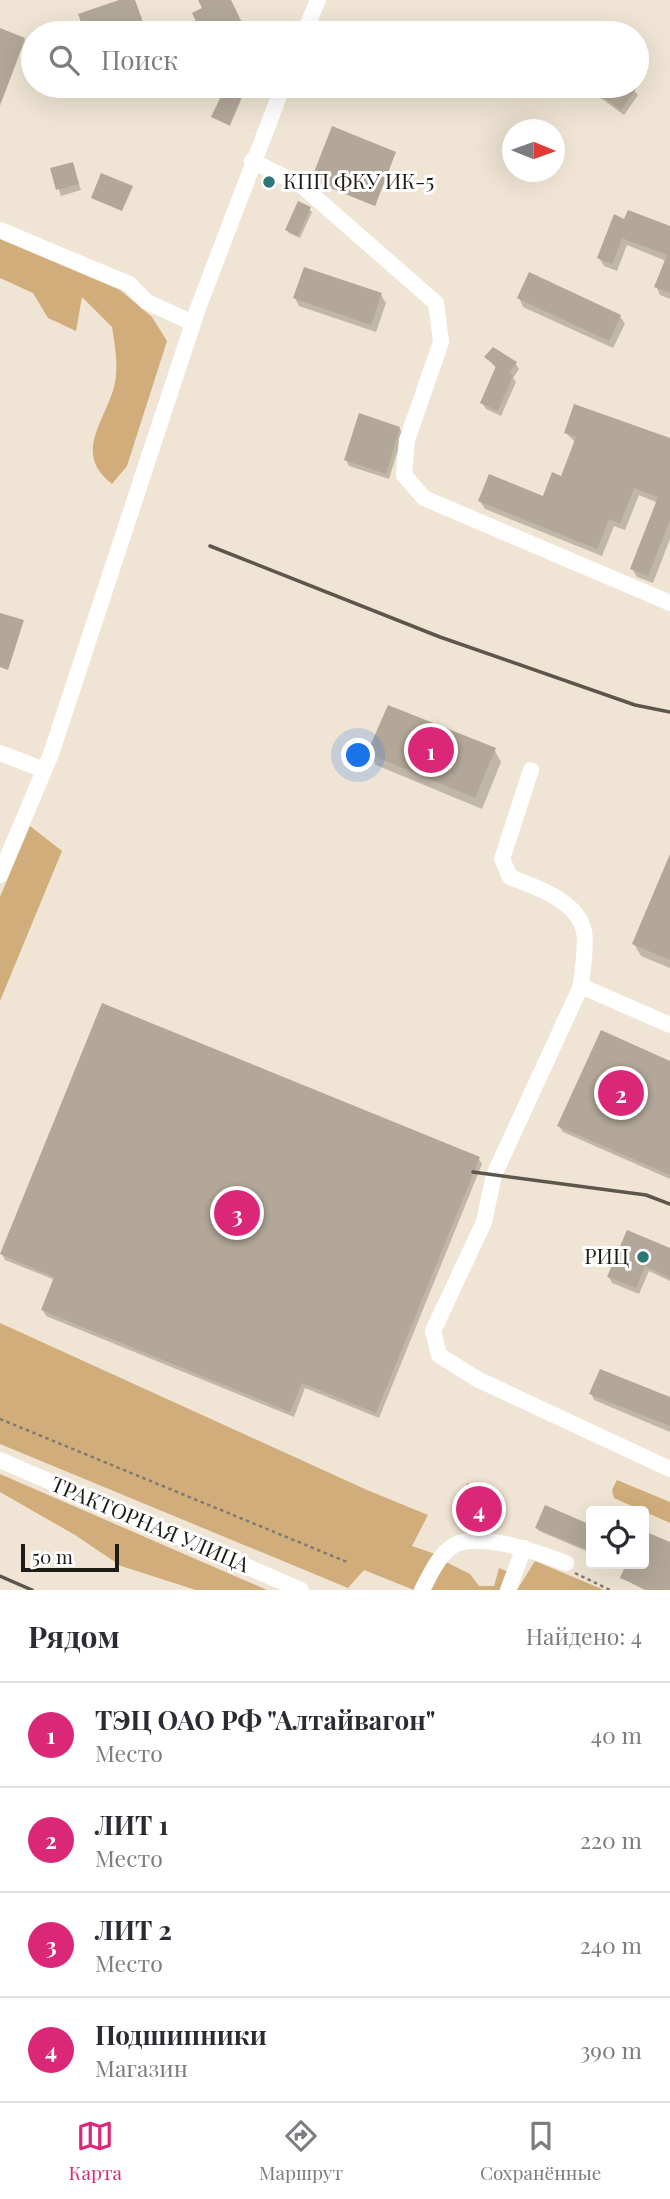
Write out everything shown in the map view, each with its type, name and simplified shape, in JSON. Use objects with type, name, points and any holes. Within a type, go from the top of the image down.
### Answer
[{"type":"street","points":[[309,21],[317,0]]},
{"type":"street","points":[[0,875],[44,770],[194,323],[252,161],[278,98]]},
{"type":"street","points":[[252,161],[301,185],[436,303],[441,342],[407,440],[404,475],[424,498],[670,603]]},
{"type":"street","points":[[0,230],[130,284],[147,302],[194,323]]},
{"type":"street","points":[[0,753],[44,770]]},
{"type":"street","points":[[531,770],[502,859],[510,877],[552,894],[577,917],[584,931],[581,986],[494,1175],[484,1223],[433,1331],[439,1355],[477,1379],[670,1469]]},
{"type":"street","points":[[581,986],[670,1025]]},
{"type":"street","name":"ТРАКТОРНАЯ УЛИЦА","points":[[0,1460],[301,1590]]},
{"type":"street","points":[[422,1590],[436,1563],[457,1544],[485,1542],[524,1548],[566,1563]]},
{"type":"street","points":[[508,1590],[524,1548]]},
{"type":"path","points":[[0,1419],[347,1562]]},
{"type":"path","points":[[566,1563],[584,1579],[610,1590]]},
{"type":"shaded area","points":[[0,239],[120,290],[152,317],[167,341],[127,466],[112,484],[100,473],[94,461],[93,450],[114,387],[116,357],[112,327],[82,297],[76,331],[48,318],[33,293],[0,278]]},
{"type":"shaded area","points":[[30,826],[62,851],[0,1001],[0,897]]},
{"type":"shaded area","points":[[0,1323],[367,1490],[428,1515],[412,1546],[435,1554],[414,1590],[364,1570],[348,1588],[0,1444]]},
{"type":"shaded area","points":[[0,1474],[267,1590],[196,1590],[121,1566],[75,1535],[0,1492]]},
{"type":"shaded area","points":[[617,1480],[670,1502],[670,1523],[649,1514],[649,1506],[632,1506],[614,1498],[612,1490]]},
{"type":"shaded area","points":[[535,1561],[604,1590],[517,1590]]},
{"type":"shaded area","points":[[446,1562],[470,1574],[479,1586],[494,1586],[499,1568],[508,1572],[501,1590],[429,1590]]},
{"type":"building","points":[[119,0],[135,0],[143,21],[81,21],[78,14]]},
{"type":"building","points":[[198,0],[231,0],[241,21],[196,21],[192,13],[202,8]]},
{"type":"building","points":[[0,28],[21,36],[21,49],[0,102]]},
{"type":"building","points":[[220,98],[241,98],[229,125],[211,117]]},
{"type":"building","points":[[604,98],[630,98],[621,110]]},
{"type":"building","points":[[332,126],[396,152],[375,206],[311,180]]},
{"type":"building","points":[[73,162],[79,184],[56,190],[50,168]]},
{"type":"building","points":[[101,173],[133,186],[122,211],[91,198]]},
{"type":"building","points":[[298,201],[311,207],[298,236],[285,230]]},
{"type":"building","points":[[628,210],[670,226],[670,293],[654,287],[667,255],[622,238],[612,264],[597,258],[614,214],[624,219]]},
{"type":"building","points":[[304,267],[382,293],[371,325],[293,298]]},
{"type":"building","points":[[529,272],[621,315],[609,341],[517,298]]},
{"type":"building","points":[[493,347],[517,362],[509,373],[513,375],[498,411],[480,403],[496,366],[484,357]]},
{"type":"building","points":[[574,404],[670,438],[670,520],[648,576],[630,569],[658,497],[634,488],[620,523],[609,519],[597,549],[478,501],[489,474],[543,496],[552,472],[561,476],[576,437],[564,433]]},
{"type":"building","points":[[359,413],[400,427],[386,474],[344,460]]},
{"type":"building","points":[[0,613],[24,620],[8,670],[0,667]]},
{"type":"building","points":[[388,705],[496,748],[475,798],[367,753]]},
{"type":"building","points":[[670,854],[670,960],[632,944]]},
{"type":"building","points":[[102,1003],[480,1157],[376,1413],[302,1383],[290,1412],[41,1310],[54,1277],[0,1254]]},
{"type":"building","points":[[601,1030],[670,1061],[670,1175],[557,1126]]},
{"type":"building","name":"РИЦ","points":[[627,1230],[670,1248],[670,1278],[645,1266],[636,1288],[607,1277]]},
{"type":"building","points":[[600,1369],[670,1397],[670,1426],[589,1394]]},
{"type":"building","points":[[467,1483],[500,1495],[490,1522],[457,1509]]},
{"type":"building","points":[[545,1505],[586,1523],[586,1549],[535,1528]]},
{"type":"building","points":[[649,1533],[670,1542],[670,1590],[648,1590],[620,1578],[624,1569],[649,1569]]},
{"type":"railway","points":[[210,546],[440,637],[635,705],[670,712]]},
{"type":"railway","points":[[473,1172],[646,1195],[670,1204]]},
{"type":"railway","points":[[0,1576],[32,1590]]},
{"type":"place","name":"КПП ФКУ ИК-5","points":[[269,182]]},
{"type":"place","name":"ТЭЦ ОАО РФ \"Алтайвагон\"","points":[[431,750]]},
{"type":"place","name":"ЛИТ 1","points":[[621,1093]]},
{"type":"place","name":"ЛИТ 2","points":[[237,1213]]},
{"type":"place","name":"РИЦ","points":[[643,1257]]},
{"type":"place","name":"Подшипники","points":[[479,1509]]}]
